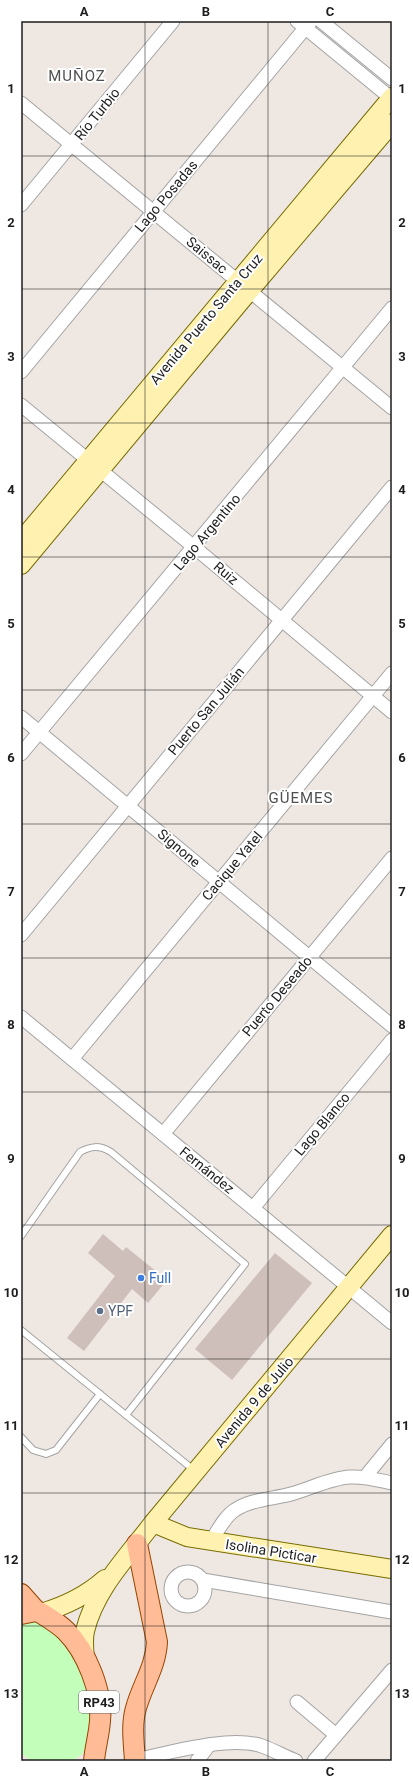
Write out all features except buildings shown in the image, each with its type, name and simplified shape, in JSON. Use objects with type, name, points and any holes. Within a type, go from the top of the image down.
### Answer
[{"type":"main road","points":[[135,1761],[134,1741],[136,1709],[152,1666],[157,1642],[137,1544]]},
{"type":"main road","name":"RP43","points":[[21,1594],[33,1612],[66,1631],[85,1658],[97,1688],[99,1703],[100,1720],[92,1757]]},
{"type":"street","name":"Río Turbio","points":[[21,206],[173,21]]},
{"type":"street","points":[[321,21],[392,79]]},
{"type":"street","points":[[304,23],[392,98]]},
{"type":"street","name":"Lago Posadas","points":[[21,372],[304,23]]},
{"type":"street","name":"Avenida Puerto Santa Cruz","points":[[21,565],[94,465],[244,285],[392,98]]},
{"type":"street","name":"Saissac","points":[[21,103],[392,408]]},
{"type":"street","name":"Avenida Puerto Santa Cruz","points":[[244,285],[392,123]]},
{"type":"street","name":"Lago Argentino","points":[[21,754],[392,308]]},
{"type":"street","name":"Ruiz","points":[[21,405],[194,546],[392,712]]},
{"type":"street","name":"Avenida Puerto Santa Cruz","points":[[21,541],[94,465]]},
{"type":"street","name":"Puerto San Julián","points":[[21,934],[392,487]]},
{"type":"street","name":"Cacique Yatel","points":[[72,1059],[392,673]]},
{"type":"street","name":"Signone","points":[[21,717],[392,1026]]},
{"type":"street","name":"Puerto Deseado","points":[[163,1134],[392,858]]},
{"type":"street","name":"Fernández","points":[[21,1017],[392,1323]]},
{"type":"street","name":"Lago Blanco","points":[[253,1208],[392,1040]]},
{"type":"street","name":"Avenida 9 de Julio","points":[[116,1569],[392,1235]]},
{"type":"street","points":[[365,1477],[392,1444]]},
{"type":"street","points":[[211,1541],[224,1521],[234,1510],[246,1504],[291,1494],[339,1478],[365,1477],[392,1483]]},
{"type":"street","name":"Isolina Picticar","points":[[153,1523],[187,1537],[392,1569]]},
{"type":"street","points":[[33,1612],[59,1607],[91,1592],[116,1569]]},
{"type":"street","points":[[85,1658],[83,1642],[84,1632],[99,1596],[116,1569]]},
{"type":"street","points":[[202,1580],[392,1612]]},
{"type":"street","points":[[314,1761],[392,1670]]},
{"type":"street","points":[[296,1702],[336,1735]]},
{"type":"street","points":[[135,1761],[218,1743],[245,1743],[261,1745],[296,1761]]},
{"type":"street","points":[[197,1761],[209,1745]]},
{"type":"lane","points":[[21,1236],[80,1152],[90,1146],[102,1147],[245,1264],[126,1415]]},
{"type":"lane","points":[[21,1330],[196,1472]]},
{"type":"lane","points":[[21,1438],[33,1450],[46,1454],[56,1450],[100,1394]]},
{"type":"green space","points":[[28,1620],[50,1626],[73,1650],[94,1707],[88,1747],[73,1761],[31,1761],[21,1753],[21,1621]]},
{"type":"place","name":"Full","points":[[141,1278]]},
{"type":"place","name":"YPF","points":[[100,1311]]},
{"type":"district","name":"MUÑOZ","points":[[77,76]]},
{"type":"district","name":"GÜEMES","points":[[301,798]]}]
